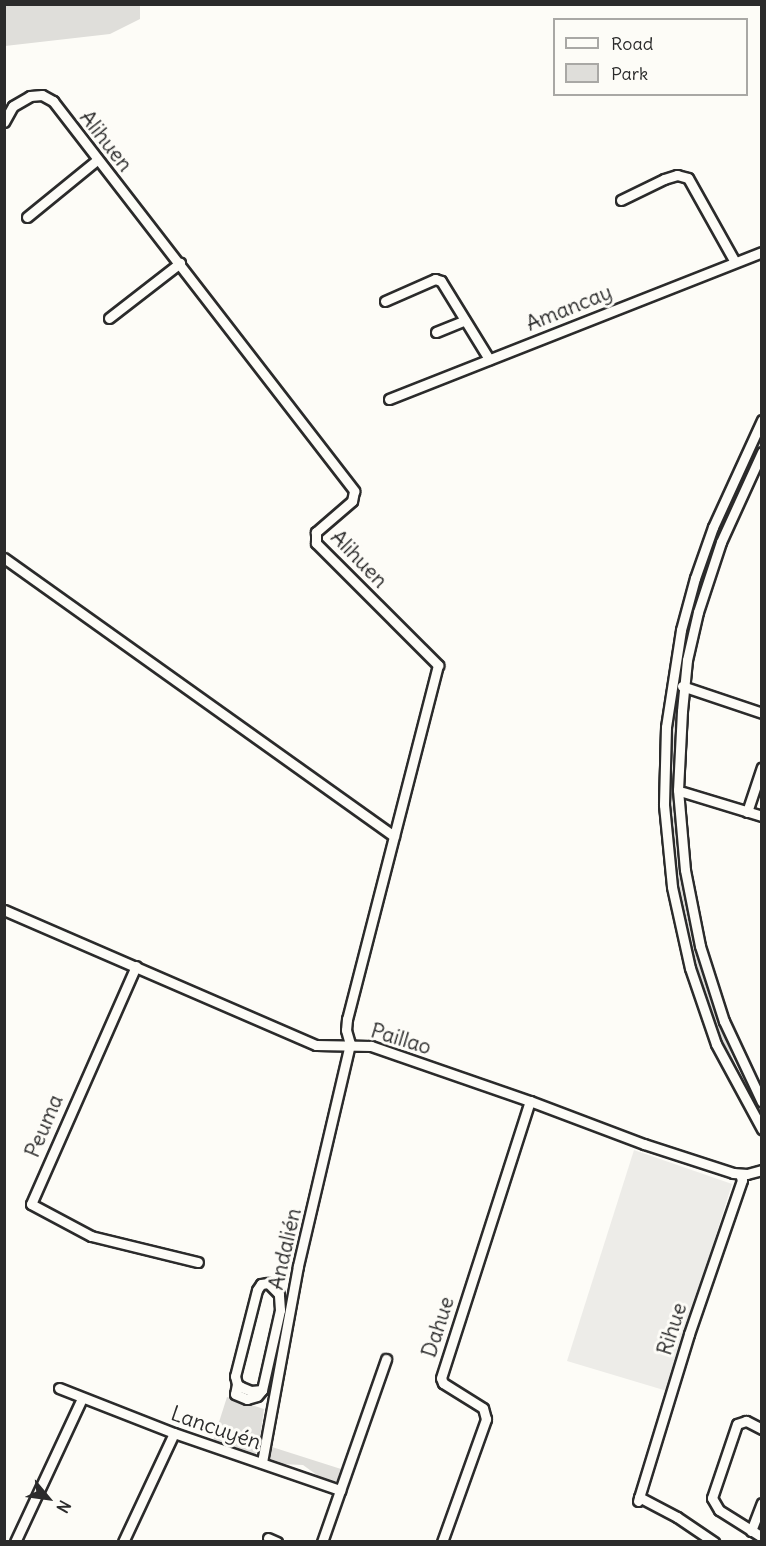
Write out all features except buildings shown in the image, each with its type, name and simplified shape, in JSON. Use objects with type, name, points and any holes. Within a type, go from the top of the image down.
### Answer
[{"type":"street","name":"Alihuen","points":[[4,122],[16,104],[34,94],[46,96],[53,101],[354,491],[353,499],[316,532],[316,543],[438,664],[347,1019],[346,1030],[350,1044]]},
{"type":"street","points":[[27,217],[97,160]]},
{"type":"street","points":[[621,200],[664,179],[677,175],[688,178],[735,262]]},
{"type":"street","name":"Amancay","points":[[389,399],[762,252]]},
{"type":"street","points":[[109,318],[180,263]]},
{"type":"street","points":[[385,301],[435,279],[441,281],[489,359]]},
{"type":"street","points":[[436,332],[465,320]]},
{"type":"street","points":[[762,420],[701,561],[681,630],[671,682],[666,727],[664,789],[669,869],[690,968],[716,1044],[762,1129]]},
{"type":"street","points":[[762,452],[730,519],[705,589],[687,660],[681,791],[685,870],[705,963],[724,1022],[762,1102]]},
{"type":"street","points":[[4,558],[394,836]]},
{"type":"street","points":[[671,682],[762,713]]},
{"type":"street","points":[[747,812],[762,767]]},
{"type":"street","points":[[664,789],[681,791],[762,816]]},
{"type":"street","name":"Paillao","points":[[4,910],[316,1046],[332,1047],[350,1044],[371,1046],[530,1101],[644,1144],[740,1174],[761,1170]]},
{"type":"street","name":"Peuma","points":[[136,966],[31,1204],[91,1236],[198,1262]]},
{"type":"street","name":"Andalién","points":[[262,1463],[293,1293],[350,1044]]},
{"type":"street","name":"Dahue","points":[[442,1542],[486,1419],[483,1408],[443,1383],[441,1378],[530,1101]]},
{"type":"street","name":"Rihue","points":[[714,1542],[638,1499],[689,1334],[742,1180],[740,1174]]},
{"type":"street","points":[[277,1290],[280,1310],[262,1390],[257,1396],[247,1399],[235,1394],[237,1384],[235,1376],[257,1290],[261,1284],[268,1283],[277,1290],[293,1293]]},
{"type":"street","points":[[322,1542],[386,1359]]},
{"type":"street","name":"Lancuyén","points":[[59,1388],[174,1433],[340,1490]]},
{"type":"street","points":[[15,1542],[82,1398]]},
{"type":"street","points":[[762,1429],[746,1421],[737,1424],[712,1498],[719,1510],[762,1537]]},
{"type":"street","points":[[123,1542],[174,1433]]},
{"type":"street","points":[[751,1531],[762,1503]]},
{"type":"shaded area","points":[[634,1150],[732,1184],[667,1391],[567,1361]]},
{"type":"green space","points":[[4,5],[140,5],[140,19],[110,34],[5,46]]},
{"type":"green space","points":[[761,431],[761,443],[725,524],[681,680],[677,680],[687,622],[708,553]]},
{"type":"green space","points":[[680,687],[675,782],[673,783],[670,782],[672,735],[676,689]]},
{"type":"green space","points":[[670,792],[674,795],[677,855],[693,941],[711,1002],[741,1079],[756,1106],[753,1107],[714,1024],[694,965],[674,867]]},
{"type":"green space","points":[[227,1397],[264,1409],[258,1451],[254,1456],[212,1444]]},
{"type":"green space","points":[[272,1447],[341,1469],[337,1481],[321,1478],[303,1465],[281,1464],[268,1460]]}]
